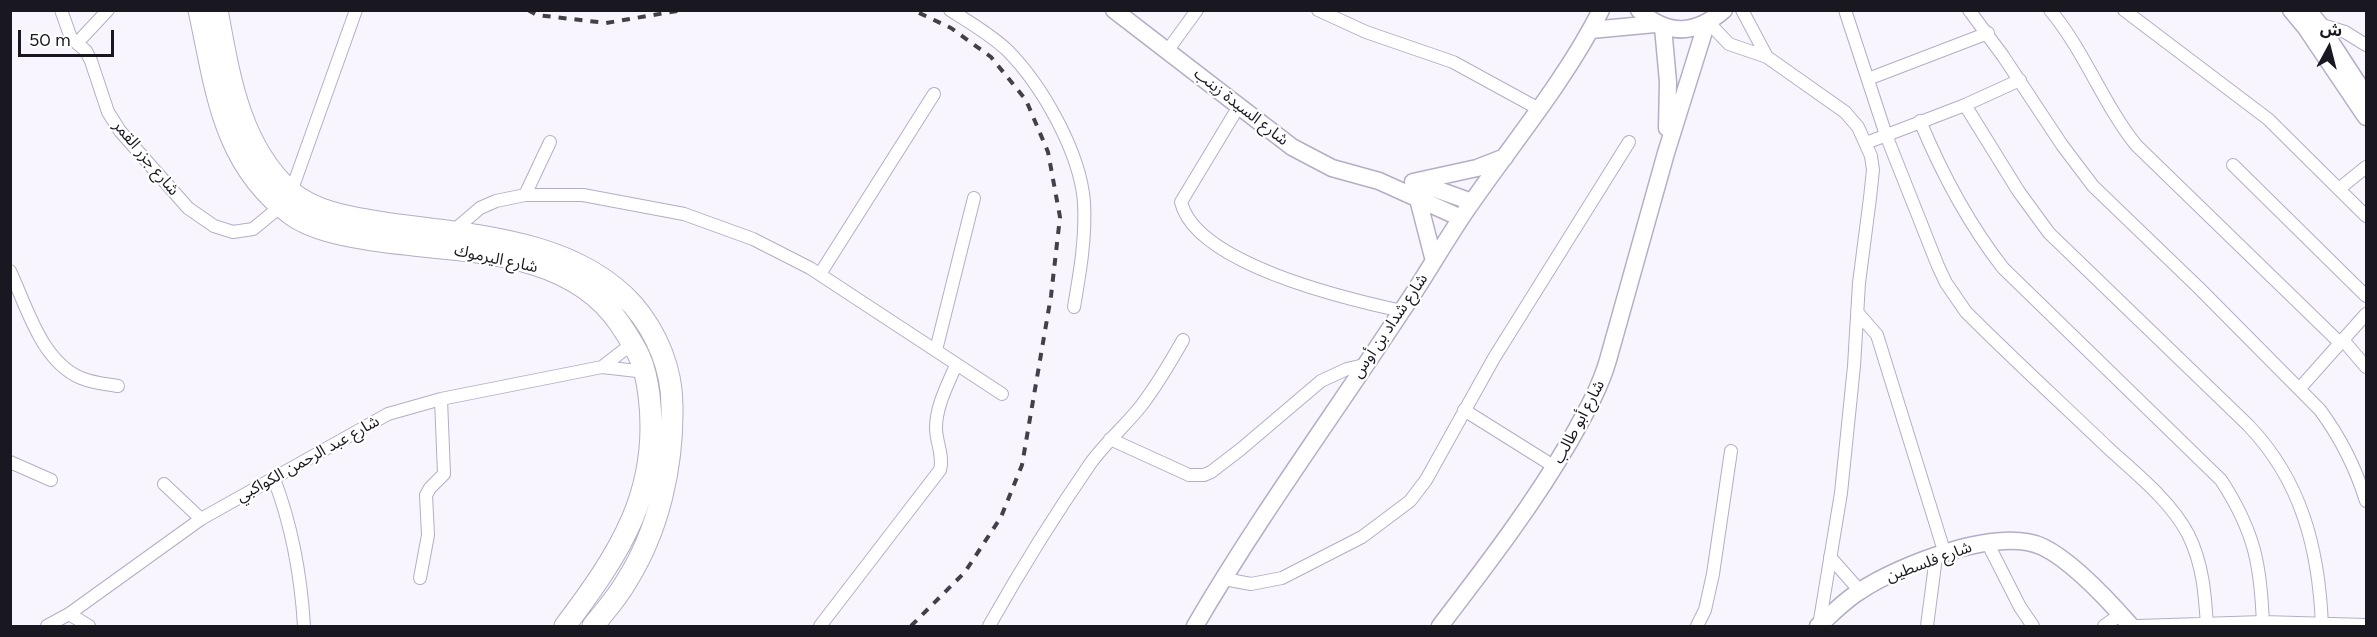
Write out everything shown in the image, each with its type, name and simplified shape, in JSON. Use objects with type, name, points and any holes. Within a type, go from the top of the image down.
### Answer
[{"type":"highway","name":"شارع اليرموك","points":[[199,10],[216,92],[230,136],[258,185],[286,199],[308,202],[346,216],[452,232],[522,245],[563,256],[581,264],[614,286],[641,315],[658,342],[669,377],[672,397],[668,467],[656,517],[643,551],[626,584],[593,627]]},
{"type":"highway","name":"شارع اليرموك","points":[[217,10],[237,104],[245,126],[286,199],[304,221],[342,234],[380,242],[487,254],[527,263],[558,274],[575,282],[602,302],[615,316],[633,343],[646,372],[651,414],[651,444],[647,474],[634,518],[608,568],[565,627]]},
{"type":"street","name":"شارع جزر القمر","points":[[61,10],[71,38],[86,51],[91,61],[108,112],[120,131],[188,208],[214,226],[233,231],[254,229],[286,199]]},
{"type":"street","points":[[78,42],[108,10]]},
{"type":"street","points":[[286,199],[356,10]]},
{"type":"street","points":[[950,10],[995,40],[1018,63],[1034,82],[1070,147],[1082,185],[1084,220],[1082,261],[1074,307]]},
{"type":"street","name":"شارع السيدة زينب","points":[[1114,10],[1292,147],[1321,164],[1341,172],[1379,181],[1461,218]]},
{"type":"street","points":[[1168,50],[1197,10]]},
{"type":"street","points":[[1318,10],[1366,32],[1454,62],[1539,110]]},
{"type":"street","name":"شارع شداد بن أوس","points":[[1195,627],[1224,579],[1461,218],[1539,110],[1591,30],[1601,10]]},
{"type":"street","points":[[1639,10],[1659,25]]},
{"type":"street","points":[[1591,30],[1659,25],[1685,30],[1707,24],[1724,10]]},
{"type":"street","points":[[1742,10],[1767,57]]},
{"type":"street","points":[[1845,10],[1886,135],[1946,283],[1966,312],[2144,482],[2178,518],[2186,531],[2203,574],[2207,624]]},
{"type":"street","points":[[1969,10],[1988,33],[2020,80],[2061,146],[2093,186],[2300,388],[2335,431],[2367,501]]},
{"type":"street","points":[[2050,10],[2136,145],[2367,367]]},
{"type":"street","points":[[2124,10],[2268,119],[2367,216]]},
{"type":"street","points":[[2291,10],[2362,98]]},
{"type":"street","points":[[2308,10],[2319,24],[2362,98]]},
{"type":"street","points":[[1707,24],[1729,44],[1767,57],[1845,112],[1858,127],[1866,142],[1873,170],[1857,312],[1842,481],[1819,626]]},
{"type":"street","name":"شارع أبو طالب","points":[[1440,627],[1555,467],[1604,373],[1666,153],[1707,24]]},
{"type":"street","points":[[2319,24],[2344,32],[2367,45]]},
{"type":"street","name":"شارع أبو طالب","points":[[1659,25],[1669,99],[1666,153]]},
{"type":"street","points":[[1868,79],[1988,33]]},
{"type":"street","points":[[1866,142],[1965,105],[2020,80]]},
{"type":"street","points":[[820,274],[934,94]]},
{"type":"street","points":[[1965,105],[2019,192],[2049,233],[2248,425],[2276,458],[2296,496],[2310,534],[2319,582],[2322,625]]},
{"type":"street","points":[[1239,106],[1181,202],[1183,213],[1189,221],[1205,237],[1271,274],[1349,299],[1402,311]]},
{"type":"street","points":[[1920,121],[1950,187],[1986,247],[2003,268],[2221,480],[2239,509],[2253,544],[2261,579],[2263,624]]},
{"type":"street","points":[[525,195],[549,142]]},
{"type":"street","points":[[1224,579],[1251,584],[1282,578],[1332,554],[1371,531],[1410,501],[1419,490],[1464,410],[1629,142]]},
{"type":"street","points":[[1413,182],[1477,168],[1506,157]]},
{"type":"street","points":[[2233,165],[2367,296]]},
{"type":"street","points":[[2340,188],[2367,167]]},
{"type":"street","name":"شارع السيدة زينب","points":[[1379,181],[1413,182],[1472,202]]},
{"type":"street","points":[[452,232],[480,208],[496,201],[525,195],[582,195],[684,214],[753,239],[820,274],[1002,394]]},
{"type":"street","points":[[936,350],[974,198]]},
{"type":"street","points":[[1419,199],[1434,261]]},
{"type":"street","points":[[10,271],[39,333],[58,362],[81,378],[118,386]]},
{"type":"street","points":[[1857,312],[1877,335],[1941,555],[1927,627]]},
{"type":"street","points":[[2300,388],[2367,314]]},
{"type":"street","points":[[988,627],[1019,573],[1091,463],[1157,384],[1183,340]]},
{"type":"street","name":"شارع عبد الرحمن الكواكبي","points":[[602,367],[633,343]]},
{"type":"street","points":[[820,627],[940,470],[942,463],[937,422],[940,405],[956,364]]},
{"type":"street","points":[[1110,439],[1189,475],[1204,475],[1240,449],[1321,381],[1339,372],[1364,365]]},
{"type":"street","name":"شارع عبد الرحمن الكواكبي","points":[[47,627],[69,614],[201,519],[388,414],[441,399],[602,367],[646,372]]},
{"type":"street","points":[[420,578],[428,535],[426,495],[444,474],[441,399]]},
{"type":"street","points":[[1464,410],[1555,467]]},
{"type":"street","points":[[1697,627],[1705,610],[1713,574],[1731,451]]},
{"type":"street","points":[[10,462],[51,480]]},
{"type":"street","points":[[274,479],[286,512],[297,569],[304,627]]},
{"type":"street","points":[[164,484],[201,519]]},
{"type":"street","name":"شارع فلسطين","points":[[1819,626],[1860,591],[1941,555],[1987,542],[2017,541],[2041,546],[2069,566],[2126,620]]},
{"type":"street","points":[[1987,542],[2033,627]]},
{"type":"street","points":[[1830,557],[1860,591]]},
{"type":"street","points":[[69,614],[89,627]]},
{"type":"street","points":[[2104,627],[2126,620]]},
{"type":"street","points":[[2138,627],[2207,624],[2367,625]]},
{"type":"railway","points":[[528,10],[537,15],[606,23],[683,10]]},
{"type":"railway","points":[[911,626],[965,572],[1001,517],[1022,465],[1051,296],[1060,217],[1048,152],[1026,100],[991,57],[951,28],[913,10]]}]
